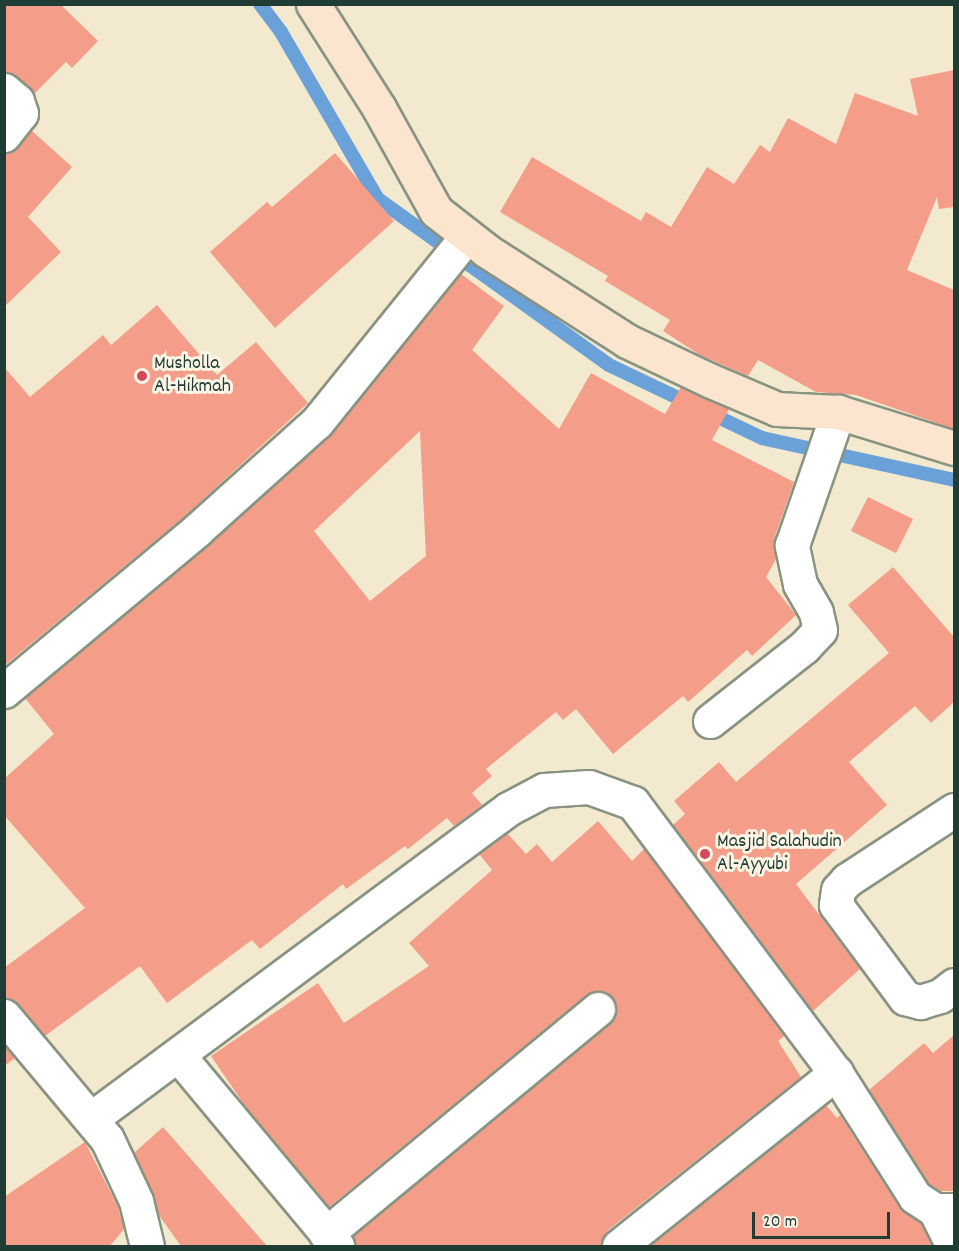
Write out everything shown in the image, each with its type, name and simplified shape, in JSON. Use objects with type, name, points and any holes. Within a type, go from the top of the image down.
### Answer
[{"type":"main road","points":[[313,4],[379,108],[436,211],[464,240],[627,341],[777,409],[834,424],[954,448]]},
{"type":"street","points":[[4,90],[17,101],[21,112],[4,135]]},
{"type":"street","points":[[4,691],[197,530],[317,422],[435,279],[464,240]]},
{"type":"street","points":[[710,721],[804,647],[820,630],[816,612],[800,584],[792,545],[815,485],[834,424]]},
{"type":"street","points":[[92,1118],[508,809],[544,790],[589,788],[633,802],[836,1073],[915,1197],[945,1210],[953,1246]]},
{"type":"street","points":[[954,810],[847,880],[838,890],[836,905],[905,998],[920,1002],[940,996],[954,985]]},
{"type":"street","points":[[178,1055],[332,1240],[598,1009]]},
{"type":"street","points":[[4,1016],[92,1118],[136,1201],[147,1246]]},
{"type":"street","points":[[619,1246],[836,1073]]},
{"type":"building","points":[[4,4],[60,4],[98,41],[72,68],[66,62],[34,94],[16,76],[4,72]]},
{"type":"building","points":[[954,70],[954,207],[939,209],[937,197],[907,270],[954,290],[954,429],[856,395],[816,392],[758,360],[748,376],[700,355],[663,331],[670,320],[605,281],[608,276],[500,212],[532,157],[641,221],[646,212],[671,227],[707,167],[734,184],[760,145],[770,152],[788,118],[836,144],[855,93],[918,116],[910,79]]},
{"type":"building","points":[[31,130],[72,167],[28,217],[61,252],[4,307],[4,153],[18,147]]},
{"type":"building","points":[[335,153],[394,221],[275,328],[210,252],[267,202],[272,207]]},
{"type":"building","points":[[461,274],[504,306],[472,350],[559,429],[591,373],[665,414],[681,387],[729,409],[712,440],[794,482],[774,539],[776,559],[766,577],[796,615],[752,656],[747,650],[688,702],[683,696],[613,754],[576,709],[563,720],[556,712],[486,769],[492,776],[472,793],[482,805],[454,826],[447,818],[408,849],[405,846],[346,889],[343,884],[260,949],[252,940],[167,1003],[140,966],[45,1036],[18,1004],[4,998],[4,968],[85,908],[4,815],[4,779],[54,734],[25,698],[209,544],[330,436]],"holes":[[[420,431],[426,556],[370,601],[314,531]]]},
{"type":"building","points":[[157,305],[217,375],[256,342],[308,403],[185,516],[4,666],[4,367],[30,397],[103,335],[111,345]]},
{"type":"building","points":[[868,497],[913,519],[896,553],[851,531]]},
{"type":"building","points":[[893,567],[954,637],[954,702],[931,723],[915,706],[849,762],[887,805],[796,884],[860,969],[813,1011],[673,825],[685,814],[674,801],[719,762],[736,782],[889,653],[848,605]]},
{"type":"building","points":[[598,821],[632,861],[644,849],[784,1036],[778,1041],[801,1077],[607,1231],[601,1246],[355,1246],[353,1236],[610,1023],[616,1015],[613,998],[604,991],[586,995],[329,1207],[245,1106],[211,1056],[318,983],[344,1023],[429,966],[409,943],[492,870],[479,854],[507,833],[526,854],[537,844],[552,862]]},
{"type":"building","points":[[954,1035],[954,1191],[941,1191],[929,1184],[869,1090],[924,1043],[933,1053]]},
{"type":"building","points":[[4,1046],[15,1058],[4,1066]]},
{"type":"building","points":[[826,1105],[837,1118],[840,1115],[899,1207],[921,1223],[932,1246],[648,1246]]},
{"type":"building","points":[[163,1127],[267,1246],[181,1246],[158,1214],[134,1153]]},
{"type":"building","points":[[85,1142],[118,1207],[124,1229],[110,1246],[4,1246],[4,1197]]},
{"type":"waterway","points":[[260,4],[281,32],[378,199],[609,365],[762,438],[954,480]]},
{"type":"place","name":"Musholla Al-Hikmah","points":[[142,376]]},
{"type":"place","name":"Masjid Salahudin Al-Ayyubi","points":[[705,854]]}]
